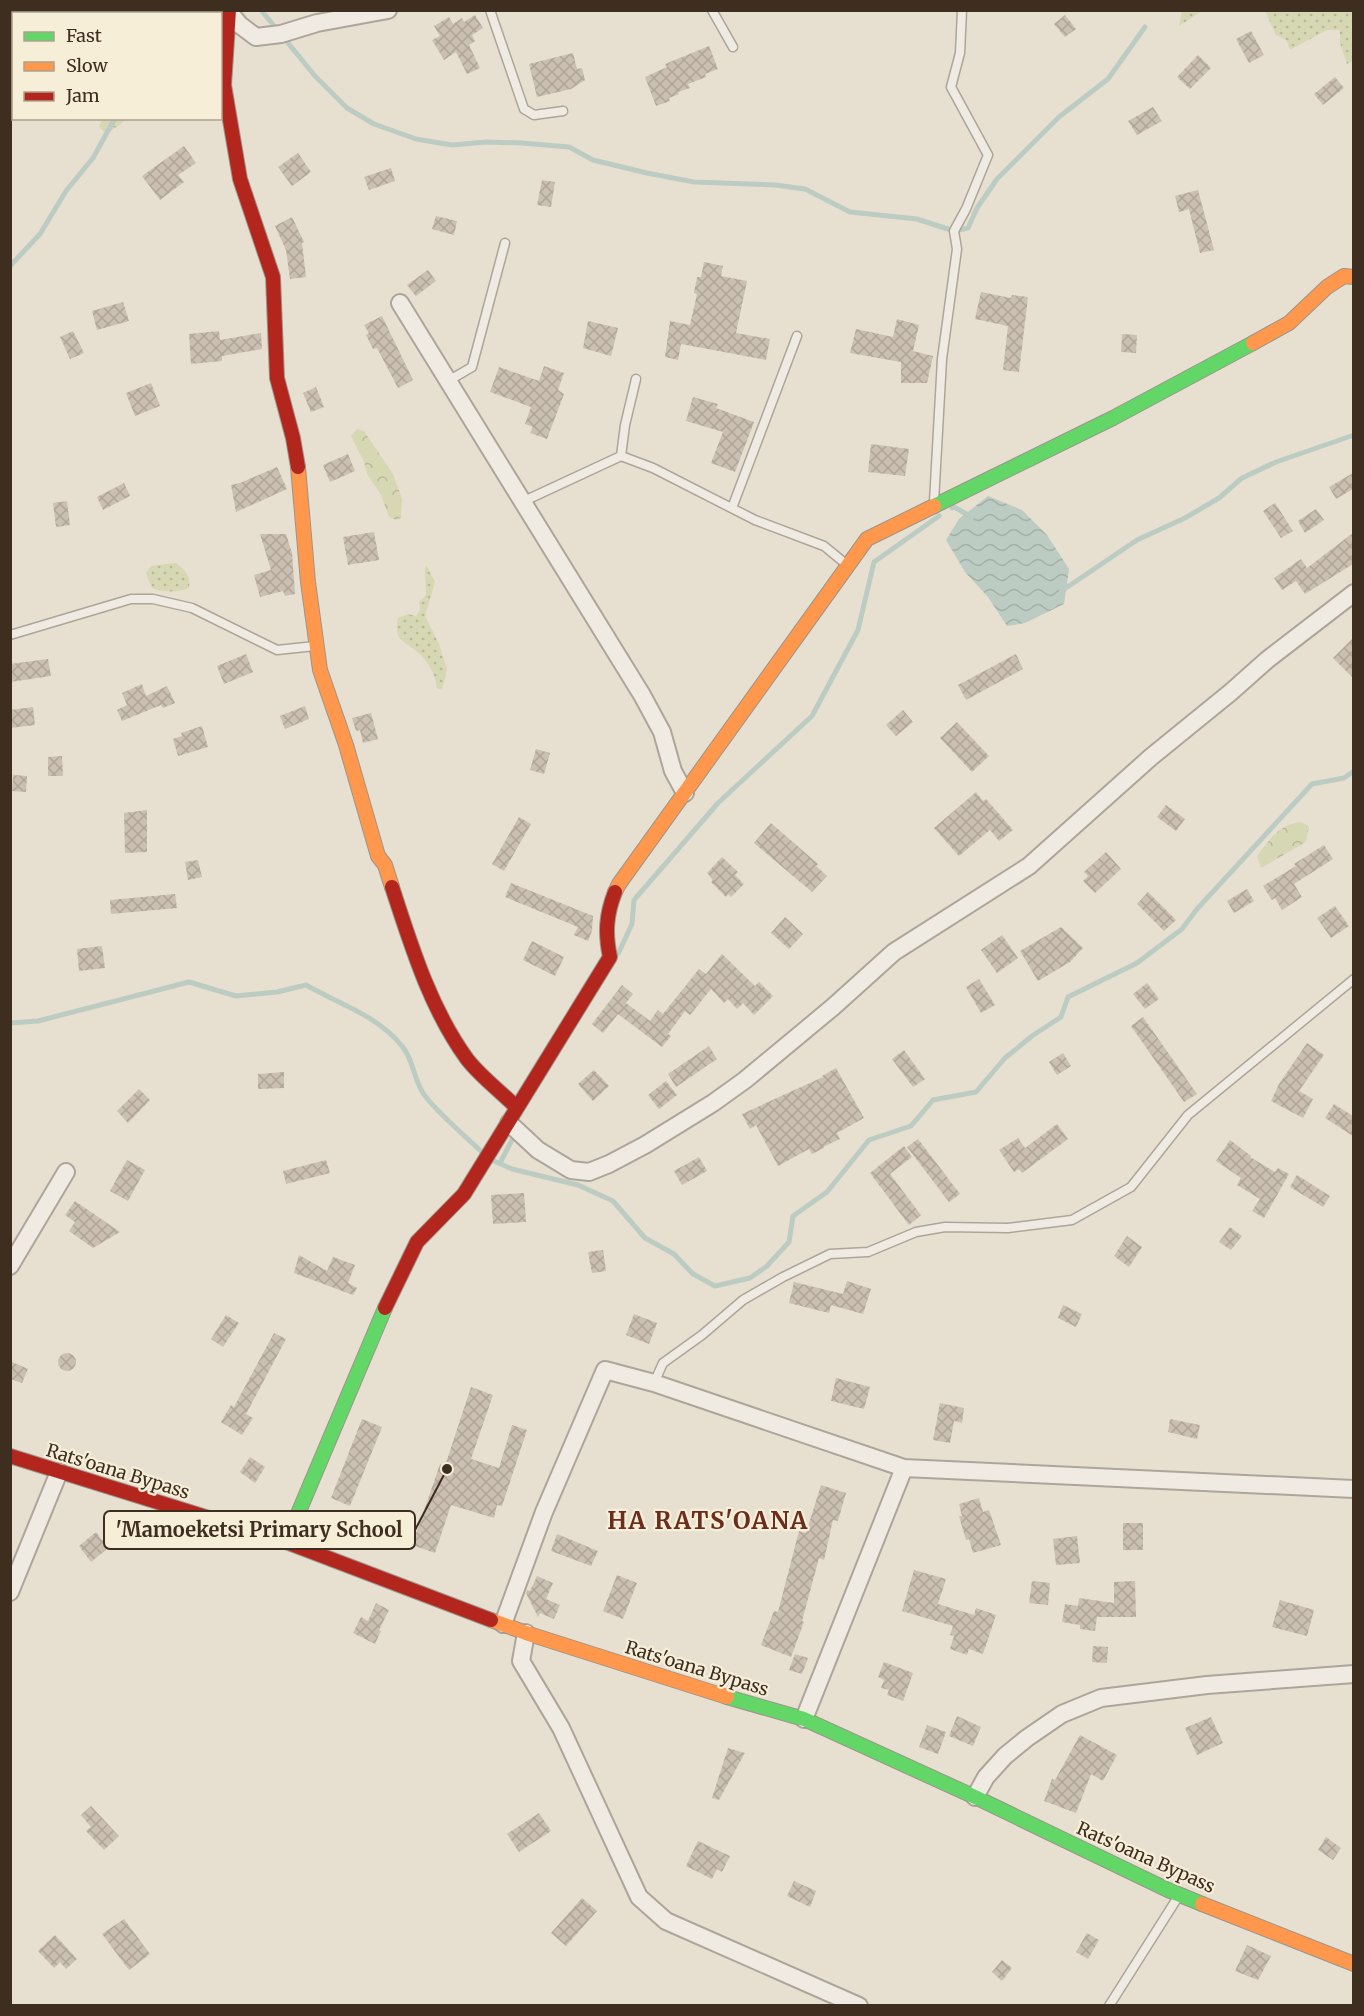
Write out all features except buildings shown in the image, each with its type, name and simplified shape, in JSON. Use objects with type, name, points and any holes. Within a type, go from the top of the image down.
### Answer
[{"type":"street","points":[[230,12],[240,25],[256,37],[281,34],[317,23],[388,10]]},
{"type":"street","points":[[230,12],[225,85],[240,179],[273,277],[277,378],[301,483],[315,646],[320,670],[346,745],[378,856],[385,866],[411,945],[443,1021],[468,1060],[516,1107]]},
{"type":"street","points":[[286,1542],[392,1292],[417,1242],[464,1194],[610,957],[605,937],[605,919],[619,884],[867,539],[1113,418],[1222,360],[1288,323],[1327,287],[1344,276],[1353,277]]},
{"type":"street","points":[[400,303],[642,695],[662,732],[673,771],[685,793]]},
{"type":"street","points":[[509,1123],[538,1150],[571,1170],[589,1172],[645,1145],[713,1103],[798,1036],[894,952],[1029,866],[1151,757],[1353,592]]},
{"type":"street","points":[[12,1259],[66,1172]]},
{"type":"street","points":[[503,1624],[544,1512],[605,1370],[654,1383],[904,1468],[1353,1489]]},
{"type":"street","name":"Rats'oana Bypass","points":[[10,1456],[286,1542],[526,1633],[693,1688],[804,1719],[1180,1894],[1353,1964]]},
{"type":"street","points":[[804,1719],[904,1468]]},
{"type":"street","points":[[10,1592],[60,1472]]},
{"type":"street","points":[[526,1633],[521,1661],[561,1728],[639,1897],[666,1921],[859,2006]]},
{"type":"street","points":[[975,1797],[986,1777],[1005,1756],[1027,1738],[1062,1714],[1101,1698],[1207,1685],[1353,1674]]},
{"type":"lane","points":[[490,10],[524,109],[534,115],[563,111]]},
{"type":"lane","points":[[712,10],[733,47]]},
{"type":"lane","points":[[933,506],[942,358],[957,249],[954,231],[966,209],[988,154],[951,87],[960,53],[962,10]]},
{"type":"lane","points":[[448,381],[472,367],[505,243]]},
{"type":"lane","points":[[732,508],[797,336]]},
{"type":"lane","points":[[621,456],[625,425],[636,379]]},
{"type":"lane","points":[[522,502],[621,456],[653,468],[754,520],[824,546],[848,565]]},
{"type":"lane","points":[[10,635],[131,599],[153,599],[192,608],[277,650],[315,646]]},
{"type":"lane","points":[[654,1383],[663,1363],[702,1335],[743,1300],[830,1254],[867,1252],[916,1233],[945,1227],[1008,1228],[1072,1220],[1131,1187],[1188,1115],[1353,979]]},
{"type":"lane","points":[[1109,2006],[1180,1894]]},
{"type":"green space","points":[[1182,10],[1202,11],[1179,26]]},
{"type":"green space","points":[[1265,11],[1353,11],[1353,61],[1347,64],[1340,43],[1340,30],[1327,30],[1290,50],[1286,40],[1276,35]]},
{"type":"green space","points":[[101,120],[126,120],[107,134],[99,127]]},
{"type":"green space","points":[[357,429],[364,431],[393,474],[402,499],[401,518],[396,520],[389,517],[381,495],[367,474],[364,462],[351,436]]},
{"type":"green space","points":[[176,563],[187,574],[189,588],[170,591],[152,588],[146,573],[151,566]]},
{"type":"green space","points":[[426,565],[435,582],[425,616],[439,644],[447,669],[442,690],[437,688],[433,672],[427,663],[400,639],[397,631],[398,618],[408,614],[416,616],[420,610],[419,602],[426,595]]},
{"type":"green space","points":[[1301,822],[1309,826],[1306,842],[1261,868],[1257,856],[1270,839],[1281,829]]},
{"type":"water","points":[[988,496],[1022,510],[1047,535],[1069,569],[1064,604],[1025,623],[1007,626],[988,597],[965,572],[946,540],[959,519]]},
{"type":"waterway","points":[[261,10],[315,76],[347,108],[374,124],[416,139],[452,145],[486,142],[569,147],[593,160],[694,182],[775,185],[805,189],[850,212],[917,219],[954,231],[968,228],[977,208],[997,179],[1059,117],[1108,79],[1145,27]]},
{"type":"waterway","points":[[10,266],[40,234],[66,191],[93,158],[114,120]]},
{"type":"waterway","points":[[1061,589],[1066,588],[1137,540],[1185,518],[1219,498],[1242,478],[1276,462],[1354,435]]},
{"type":"waterway","points":[[952,508],[972,517]]},
{"type":"waterway","points":[[618,954],[632,924],[634,900],[718,803],[812,716],[858,630],[874,562],[939,516]]},
{"type":"waterway","points":[[494,1161],[512,1169],[578,1185],[613,1201],[645,1238],[674,1254],[693,1274],[715,1286],[750,1278],[767,1266],[789,1242],[793,1216],[827,1192],[869,1140],[911,1126],[933,1100],[976,1092],[1005,1058],[1032,1036],[1061,1017],[1068,997],[1137,963],[1182,929],[1197,909],[1312,784],[1344,778],[1354,771]]},
{"type":"waterway","points":[[10,1023],[38,1021],[189,982],[236,996],[277,992],[306,985],[357,1011],[392,1035],[406,1052],[425,1096],[484,1154]]},
{"type":"waterway","points":[[500,1163],[513,1138]]},
{"type":"traffic: fast","points":[[934,506],[1113,418],[1253,343]]},
{"type":"traffic: fast","points":[[286,1542],[385,1308]]},
{"type":"traffic: fast","points":[[727,1697],[804,1719],[1202,1904]]},
{"type":"traffic: slow","points":[[1253,343],[1289,323],[1327,287],[1344,276],[1354,277]]},
{"type":"traffic: slow","points":[[298,467],[308,582],[320,670],[346,745],[378,856],[385,865],[392,887]]},
{"type":"traffic: slow","points":[[615,892],[867,539],[934,506]]},
{"type":"traffic: slow","points":[[491,1620],[727,1697]]},
{"type":"traffic: slow","points":[[1202,1904],[1354,1964]]},
{"type":"traffic: jam","points":[[229,10],[224,85],[240,179],[273,277],[277,378],[298,467]]},
{"type":"traffic: jam","points":[[392,887],[423,976],[442,1019],[472,1065],[516,1107]]},
{"type":"traffic: jam","points":[[385,1308],[417,1242],[464,1194],[610,957],[607,924],[615,892]]},
{"type":"traffic: jam","points":[[10,1456],[286,1542],[491,1620]]},
{"type":"place","name":"'Mamoeketsi Primary School","points":[[447,1469]]},
{"type":"district","name":"HA RATS'OANA","points":[[708,1520]]}]
